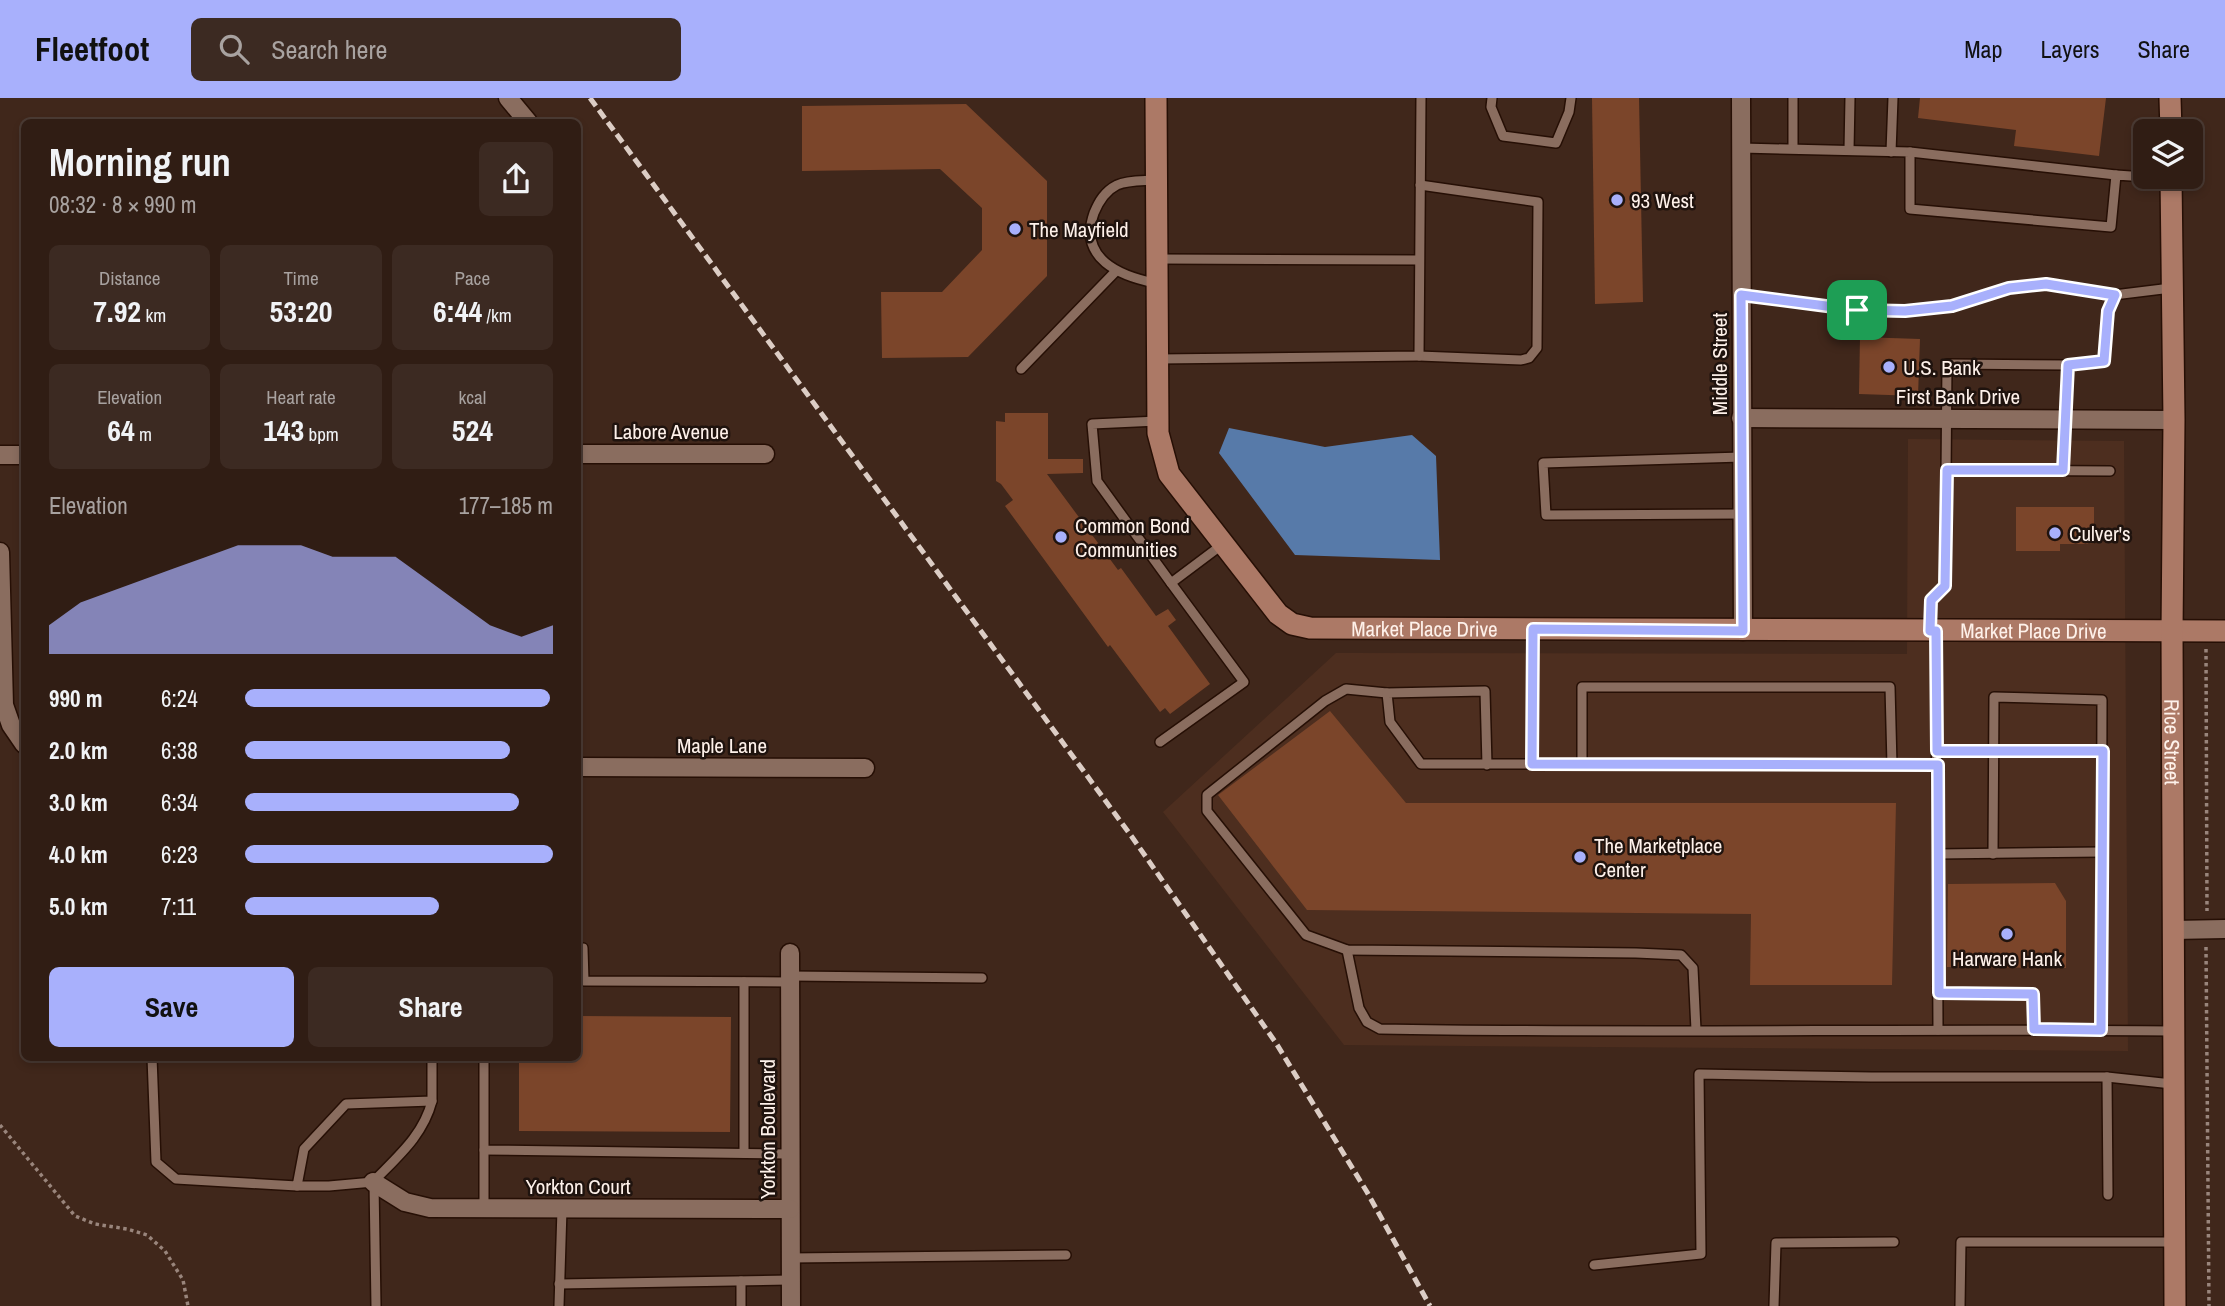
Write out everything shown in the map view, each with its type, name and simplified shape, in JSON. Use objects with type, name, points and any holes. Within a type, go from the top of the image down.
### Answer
[{"type":"street","points":[[508,98],[526,119]]},
{"type":"street","name":"Market Place Drive","points":[[1156,98],[1158,433],[1168,474],[1278,614],[1292,624],[1302,627],[1743,631],[2225,631]]},
{"type":"street","name":"Middle Street","points":[[1741,98],[1743,631]]},
{"type":"street","points":[[2171,98],[2171,119]]},
{"type":"street","name":"Rice Street","points":[[2171,189],[2175,1306]]},
{"type":"street","name":"First Bank Drive","points":[[1741,418],[2174,420]]},
{"type":"street","name":"Labore Avenue","points":[[581,454],[765,454]]},
{"type":"street","points":[[0,455],[21,455]]},
{"type":"street","points":[[0,552],[4,705],[11,725],[21,740]]},
{"type":"street","name":"Maple Lane","points":[[581,767],[865,768]]},
{"type":"street","points":[[2174,930],[2225,929]]},
{"type":"street","name":"Yorkton Boulevard","points":[[790,953],[791,1306]]},
{"type":"street","name":"Yorkton Court","points":[[373,1182],[405,1202],[430,1208],[790,1209]]},
{"type":"lane","points":[[1419,356],[1421,98]]},
{"type":"lane","points":[[1492,98],[1491,107],[1503,136],[1556,143],[1569,112],[1571,98]]},
{"type":"lane","points":[[1793,98],[1793,148]]},
{"type":"lane","points":[[1849,150],[1850,98]]},
{"type":"lane","points":[[1891,152],[1893,98]]},
{"type":"lane","points":[[1741,148],[1910,152],[2133,176]]},
{"type":"lane","points":[[1910,152],[1910,208],[2111,227],[2116,175]]},
{"type":"lane","points":[[1156,180],[1120,183],[1105,192],[1093,216],[1090,234],[1100,258],[1116,271],[1157,284]]},
{"type":"lane","points":[[1157,359],[1419,356],[1521,360],[1530,358],[1537,348],[1538,202],[1420,185]]},
{"type":"lane","points":[[1157,259],[1419,260]]},
{"type":"lane","points":[[1021,369],[1116,271]]},
{"type":"lane","points":[[1741,295],[1857,310],[1905,311],[1952,306],[2009,288],[2046,284],[2115,295],[2173,288]]},
{"type":"lane","points":[[1938,1030],[1938,765],[1931,600],[1945,586],[1947,364],[2068,365],[2104,361],[2108,311],[2115,295]]},
{"type":"lane","points":[[2063,470],[2068,365]]},
{"type":"lane","points":[[1158,421],[1092,424],[1097,481],[1244,682],[1160,742]]},
{"type":"lane","points":[[1742,457],[1543,463],[1546,515],[1742,514]]},
{"type":"lane","points":[[1947,470],[2110,471]]},
{"type":"lane","points":[[1171,583],[1223,544]]},
{"type":"lane","points":[[1532,764],[1533,629]]},
{"type":"lane","points":[[1582,764],[1582,687],[1890,687],[1892,765]]},
{"type":"lane","points":[[1487,765],[1485,691],[1387,693],[1346,689],[1325,701],[1207,796],[1207,811],[1306,935],[1347,950],[1681,955],[1693,968],[1696,1030]]},
{"type":"lane","points":[[1387,693],[1390,723],[1421,764],[1938,765]]},
{"type":"lane","points":[[1993,854],[1994,697],[2102,700],[2101,1030]]},
{"type":"lane","points":[[1937,751],[2103,751]]},
{"type":"lane","points":[[1938,854],[2102,852]]},
{"type":"lane","points":[[581,948],[584,981],[744,982],[790,979],[982,978]]},
{"type":"lane","points":[[1347,950],[1359,1008],[1367,1022],[1380,1029],[2174,1031]]},
{"type":"lane","points":[[744,982],[744,1153]]},
{"type":"lane","points":[[1939,993],[2033,994],[2034,1029]]},
{"type":"lane","points":[[152,1061],[156,1162],[176,1179],[297,1186],[373,1182],[419,1133],[428,1118],[432,1101],[432,1061]]},
{"type":"lane","points":[[484,1061],[484,1209]]},
{"type":"lane","points":[[1594,1265],[1701,1254],[1699,1074],[2107,1077],[2174,1084]]},
{"type":"lane","points":[[2107,1077],[2108,1195]]},
{"type":"lane","points":[[297,1186],[304,1149],[346,1104],[432,1101]]},
{"type":"lane","points":[[484,1150],[790,1154]]},
{"type":"lane","points":[[373,1182],[376,1306]]},
{"type":"lane","points":[[559,1306],[562,1209]]},
{"type":"lane","points":[[1774,1306],[1776,1243],[1894,1242]]},
{"type":"lane","points":[[1960,1306],[1961,1242],[2175,1242]]},
{"type":"lane","points":[[790,1258],[1066,1255]]},
{"type":"lane","points":[[559,1284],[790,1280]]},
{"type":"lane","points":[[741,1281],[741,1306]]},
{"type":"path","points":[[2206,655],[2207,908]]},
{"type":"path","points":[[2206,958],[2209,1306]]},
{"type":"path","points":[[0,1125],[75,1216],[94,1224],[127,1228],[148,1235],[166,1251],[183,1280],[188,1306]]},
{"type":"shaded area","points":[[1908,439],[2124,441],[2128,1051],[1344,1045],[1163,812],[1336,653],[1907,654]]},
{"type":"water","points":[[1229,428],[1325,447],[1412,435],[1436,456],[1440,560],[1295,555],[1219,453]]},
{"type":"building","name":"93 West","points":[[1592,98],[1639,98],[1643,302],[1595,304]]},
{"type":"building","points":[[1920,98],[2106,98],[2099,156],[2014,146],[2016,130],[1918,118]]},
{"type":"building","name":"The Mayfield","points":[[966,104],[1047,181],[1047,276],[968,357],[882,358],[881,292],[942,292],[982,250],[982,208],[940,169],[802,171],[802,106]]},
{"type":"building","name":"U.S. Bank","points":[[1860,337],[1920,339],[1918,396],[1859,394]]},
{"type":"building","name":"Common Bond Communities","points":[[1005,413],[1048,413],[1048,459],[1083,459],[1083,473],[1047,474],[1118,570],[1121,568],[1156,616],[1168,609],[1176,620],[1168,626],[1210,684],[1170,714],[1165,708],[1160,712],[1110,645],[1108,647],[1005,506],[1013,500],[996,481],[996,421],[1005,422]]},
{"type":"building","name":"Culver's","points":[[2016,507],[2094,507],[2094,544],[2060,544],[2060,551],[2016,551]]},
{"type":"building","name":"The Marketplace Center","points":[[1330,711],[1406,803],[1896,803],[1892,985],[1750,985],[1751,914],[1307,910],[1218,795]]},
{"type":"building","name":"Harware Hank","points":[[2055,883],[2066,901],[2066,968],[1947,967],[1948,884]]},
{"type":"building","points":[[581,1016],[731,1017],[730,1132],[519,1131],[519,1061],[581,1061]]},
{"type":"railway","points":[[590,98],[1132,837],[1276,1043],[1367,1192],[1430,1306]]},
{"type":"place","name":"93 West","points":[[1617,200]]},
{"type":"place","name":"The Mayfield","points":[[1015,229]]},
{"type":"place","name":"U.S. Bank","points":[[1889,367]]},
{"type":"place","name":"Culver's","points":[[2055,533]]},
{"type":"place","name":"Common Bond Communities","points":[[1061,537]]},
{"type":"place","name":"The Marketplace Center","points":[[1580,857]]},
{"type":"place","name":"Harware Hank","points":[[2007,934]]},
{"type":"route","points":[[2046,284],[2115,295],[2108,311],[2104,361],[2068,365],[2063,470],[1947,470],[1945,586],[1931,600],[1930,631],[1936,631],[1937,751],[2103,751],[2101,1030],[2034,1029],[2033,994],[1939,993],[1938,765],[1532,764],[1533,629],[1743,631],[1741,295],[1857,310],[1905,311],[1952,306],[2009,288],[2046,284]]}]
